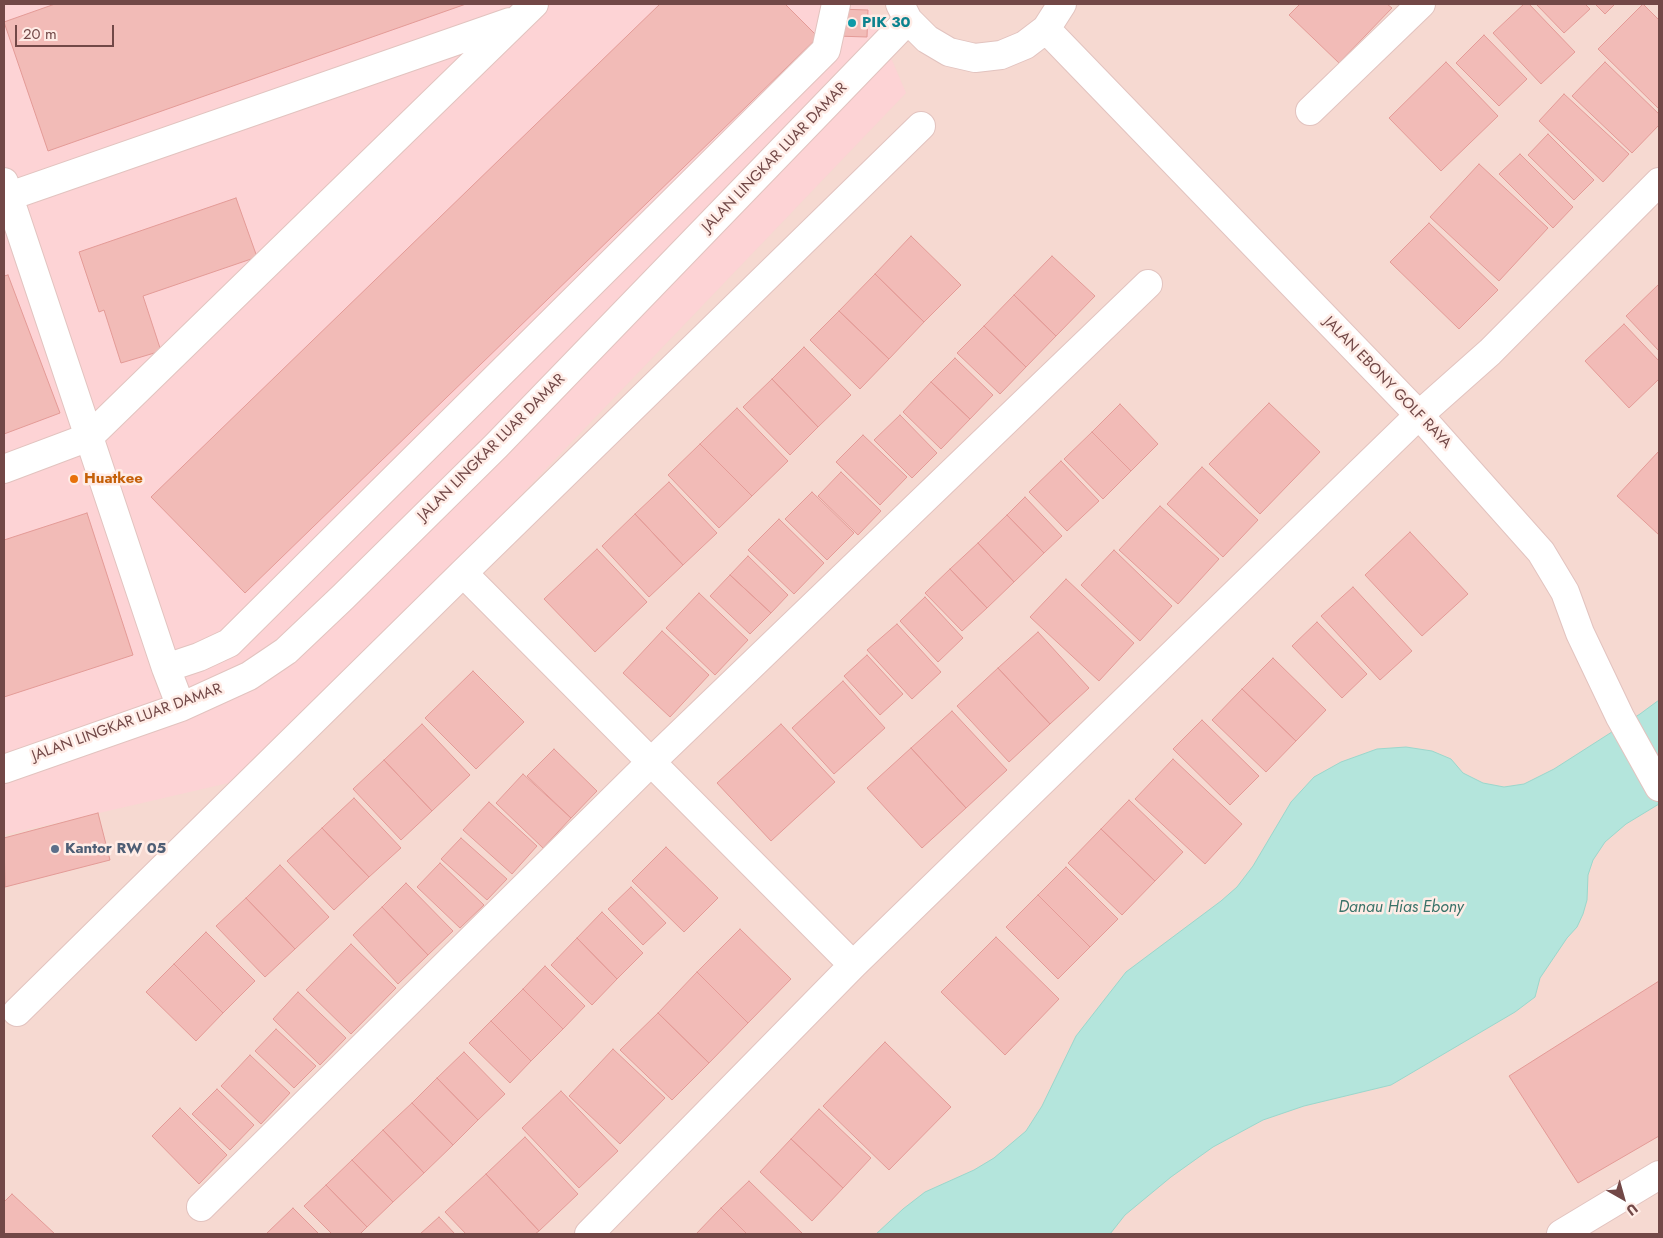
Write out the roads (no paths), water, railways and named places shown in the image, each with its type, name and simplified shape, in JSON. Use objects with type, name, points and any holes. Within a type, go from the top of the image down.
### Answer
[{"type":"street","points":[[166,668],[199,657],[229,643],[826,50],[836,4]]},
{"type":"street","points":[[904,12],[926,39],[949,52],[975,58],[1001,55],[1025,45],[1046,29],[1062,4]]},
{"type":"street","points":[[1310,111],[1421,4]]},
{"type":"street","points":[[181,706],[166,668],[5,192],[526,11]]},
{"type":"street","points":[[4,469],[89,437],[526,11]]},
{"type":"street","name":"JALAN LINGKAR LUAR DAMAR","points":[[4,769],[181,706],[249,676],[286,651],[496,446],[842,88],[904,12]]},
{"type":"street","name":"JALAN EBONY GOLF RAYA","points":[[1046,29],[1419,415],[1541,552],[1565,592],[1580,633],[1620,717],[1659,787]]},
{"type":"street","points":[[826,50],[842,88]]},
{"type":"street","points":[[17,1012],[921,126]]},
{"type":"street","points":[[588,1234],[853,965],[1419,415],[1490,352],[1659,182]]},
{"type":"street","points":[[201,1207],[652,762],[1148,284]]},
{"type":"street","points":[[463,573],[853,965]]},
{"type":"street","points":[[1560,1234],[1659,1175]]},
{"type":"water","name":"Danau Hias Ebony","points":[[1659,700],[1659,804],[1626,824],[1605,842],[1593,860],[1588,875],[1587,900],[1577,927],[1567,938],[1540,978],[1535,997],[1515,1012],[1391,1085],[1304,1106],[1263,1120],[1213,1147],[1171,1177],[1125,1215],[1110,1234],[876,1234],[925,1192],[974,1170],[994,1158],[1026,1131],[1042,1106],[1076,1036],[1126,972],[1237,887],[1253,866],[1291,802],[1314,777],[1341,762],[1377,749],[1406,747],[1432,751],[1451,759],[1463,773],[1483,783],[1504,787],[1524,784],[1554,769]]},
{"type":"place","name":"PIK 30","points":[[852,23]]},
{"type":"place","name":"Huatkee","points":[[74,479]]},
{"type":"place","name":"Kantor RW 05","points":[[55,849]]}]
